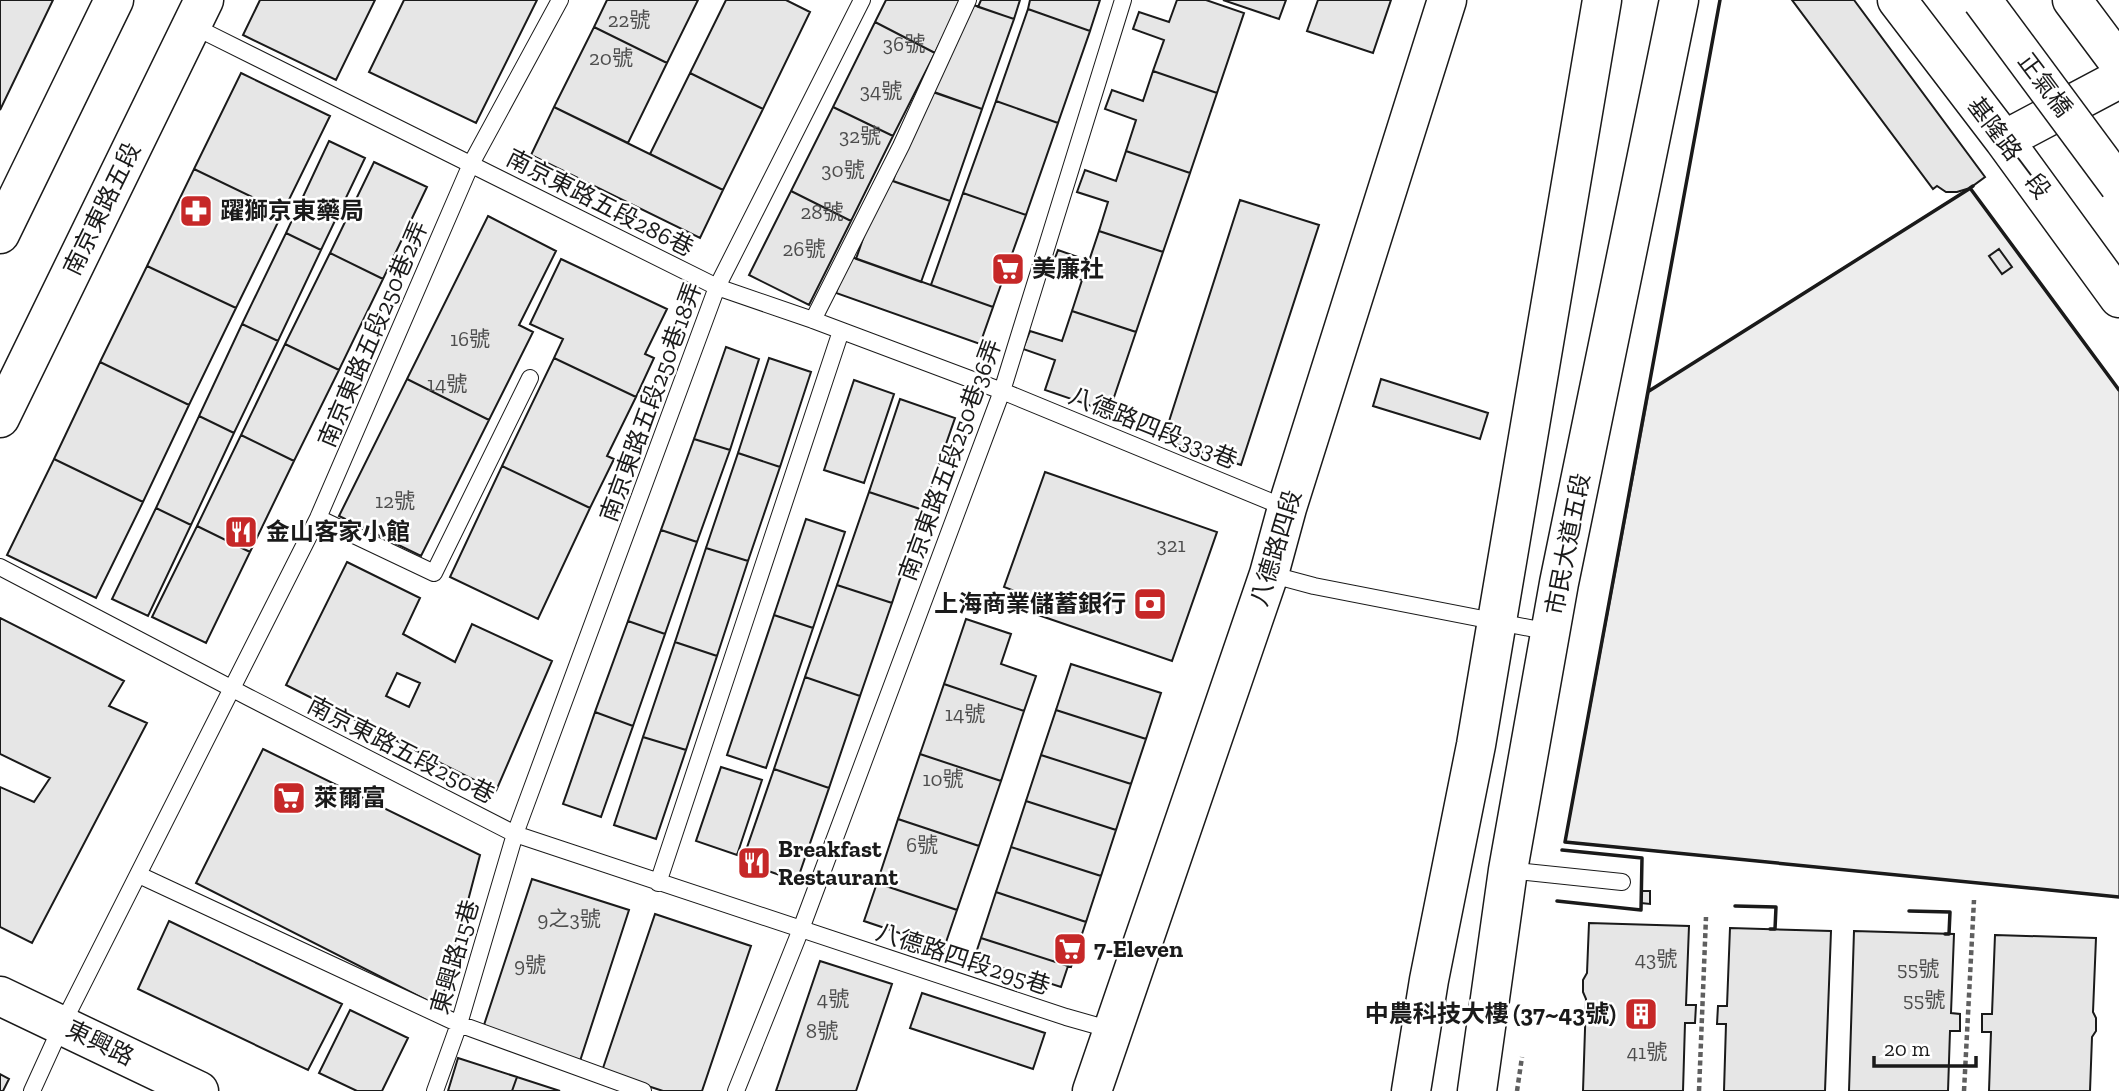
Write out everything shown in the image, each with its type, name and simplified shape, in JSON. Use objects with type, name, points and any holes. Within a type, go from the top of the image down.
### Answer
[{"type":"main road","points":[[0,234],[114,0]]},
{"type":"main road","name":"八德路四段","points":[[1092,1091],[1269,574],[1287,508],[1447,0]]},
{"type":"main road","points":[[1411,1091],[1429,980],[1476,745],[1602,0]]},
{"type":"main road","name":"市民大道五段","points":[[1477,1091],[1508,870],[1550,632],[1679,0]]},
{"type":"main road","name":"基隆路一段","points":[[1896,0],[2004,140],[2119,298]]},
{"type":"main road","name":"正氣橋","points":[[1982,0],[2119,185]]},
{"type":"main road","points":[[2072,0],[2119,63]]},
{"type":"main road","name":"南京東路五段","points":[[0,418],[198,13]]},
{"type":"main road","points":[[2004,140],[2119,79]]},
{"type":"main road","name":"東興路","points":[[0,996],[199,1091]]},
{"type":"lane","name":"南京東路五段250巷2弄","points":[[32,1091],[62,1025],[318,518],[471,164],[560,0]]},
{"type":"lane","name":"南京東路五段250巷18弄","points":[[514,834],[717,287],[862,0]]},
{"type":"lane","points":[[813,320],[901,146],[968,0]]},
{"type":"lane","name":"南京東路五段250巷36弄","points":[[736,1091],[801,929],[1002,391],[1123,0]]},
{"type":"lane","name":"南京東路五段286巷","points":[[198,13],[471,164],[717,287],[1002,391]]},
{"type":"lane","points":[[659,883],[841,331]]},
{"type":"lane","points":[[318,518],[434,573],[530,378]]},
{"type":"lane","name":"八德路四段333巷","points":[[1002,391],[1287,508]]},
{"type":"lane","name":"南京東路五段250巷","points":[[0,566],[514,834],[801,929]]},
{"type":"lane","points":[[1269,574],[1314,586],[1550,632]]},
{"type":"lane","name":"東興路15巷","points":[[435,1091],[459,1024],[514,834]]},
{"type":"lane","points":[[1508,870],[1622,882]]},
{"type":"lane","points":[[139,875],[459,1024],[643,1091]]},
{"type":"lane","name":"八德路四段295巷","points":[[801,929],[1112,1030]]},
{"type":"path","points":[[1964,1091],[1974,900]]},
{"type":"path","points":[[1699,1091],[1706,917]]},
{"type":"shaded area","points":[[1970,188],[2119,390],[2119,897],[1565,842],[1649,391]]},
{"type":"building","points":[[0,0],[53,0],[0,110]]},
{"type":"building","points":[[260,0],[375,0],[336,80],[243,35]]},
{"type":"building","points":[[404,0],[537,0],[476,123],[369,72]]},
{"type":"building","points":[[607,0],[698,0],[667,63],[594,27]]},
{"type":"building","points":[[726,0],[786,0],[810,12],[763,109],[690,73]]},
{"type":"building","points":[[886,0],[961,0],[935,53],[875,22]]},
{"type":"building","points":[[981,0],[1020,0],[1014,19],[978,7]]},
{"type":"building","points":[[1030,0],[1100,0],[1090,31],[1028,9]]},
{"type":"building","points":[[1177,0],[1206,0],[1244,13],[1217,93],[1153,71],[1164,40],[1133,29],[1139,12],[1169,22]]},
{"type":"building","points":[[1223,0],[1286,0],[1279,19]]},
{"type":"building","points":[[1318,0],[1391,0],[1373,53],[1307,31]]},
{"type":"building","points":[[1792,0],[1854,0],[1985,177],[1970,188],[1957,192],[1946,192],[1937,186],[1933,189]]},
{"type":"building","points":[[965,2],[1014,19],[982,109],[934,92]]},
{"type":"building","points":[[1028,9],[1090,31],[1058,123],[996,101]]},
{"type":"building","points":[[875,22],[935,53],[893,136],[833,107]]},
{"type":"building","points":[[594,27],[667,63],[628,143],[554,107]]},
{"type":"building","points":[[1153,71],[1217,93],[1190,173],[1126,151],[1136,120],[1105,109],[1112,90],[1143,101]]},
{"type":"building","points":[[241,73],[330,116],[283,212],[194,169]]},
{"type":"building","points":[[690,73],[763,109],[723,190],[650,154]]},
{"type":"building","points":[[924,89],[982,109],[950,201],[893,181]]},
{"type":"building","points":[[996,101],[1058,123],[1026,215],[963,193]]},
{"type":"building","points":[[554,107],[723,190],[700,238],[531,155]]},
{"type":"building","points":[[833,107],[893,136],[851,221],[791,191]]},
{"type":"building","points":[[329,141],[365,158],[321,250],[286,233]]},
{"type":"building","points":[[1126,151],[1190,173],[1163,252],[1099,231],[1108,202],[1077,192],[1085,170],[1116,181]]},
{"type":"building","points":[[374,162],[427,187],[383,279],[330,253]]},
{"type":"building","points":[[194,169],[283,212],[236,308],[147,266]]},
{"type":"building","points":[[884,178],[950,201],[921,282],[856,259]]},
{"type":"building","points":[[791,191],[851,221],[809,305],[749,275]]},
{"type":"building","points":[[963,193],[1026,215],[993,307],[931,285]]},
{"type":"building","points":[[1240,200],[1319,225],[1241,465],[1163,440]]},
{"type":"building","points":[[488,216],[556,251],[519,325],[533,332],[489,420],[407,379]]},
{"type":"building","points":[[1099,231],[1163,252],[1136,332],[1072,311],[1082,280],[1051,269],[1058,250],[1089,261]]},
{"type":"building","points":[[286,233],[321,250],[278,341],[242,324]]},
{"type":"building","points":[[1999,249],[2012,267],[2002,274],[1989,256]]},
{"type":"building","points":[[330,253],[383,279],[339,370],[285,344]]},
{"type":"building","points":[[849,256],[993,307],[980,344],[836,293]]},
{"type":"building","points":[[561,259],[667,309],[645,354],[654,358],[636,397],[554,358],[563,339],[530,324]]},
{"type":"building","points":[[147,266],[236,308],[189,405],[100,362]]},
{"type":"building","points":[[1072,311],[1136,332],[1109,412],[1045,390],[1055,360],[1023,349],[1030,331],[1062,341]]},
{"type":"building","points":[[242,324],[278,341],[234,433],[199,416]]},
{"type":"building","points":[[285,344],[339,370],[294,461],[241,435]]},
{"type":"building","points":[[726,347],[759,359],[730,450],[694,439]]},
{"type":"building","points":[[554,358],[636,397],[607,456],[614,459],[590,508],[502,466]]},
{"type":"building","points":[[769,358],[811,372],[780,467],[738,453]]},
{"type":"building","points":[[100,362],[189,405],[143,502],[54,459]]},
{"type":"building","points":[[407,379],[489,420],[421,556],[339,516]]},
{"type":"building","points":[[1381,379],[1488,413],[1480,439],[1373,406]]},
{"type":"building","points":[[854,380],[894,394],[864,483],[824,470]]},
{"type":"building","points":[[900,399],[955,418],[923,510],[869,492]]},
{"type":"building","points":[[199,416],[234,433],[191,525],[156,508]]},
{"type":"building","points":[[241,435],[294,461],[250,552],[197,526]]},
{"type":"building","points":[[694,439],[730,450],[697,542],[661,530]]},
{"type":"building","points":[[738,453],[780,467],[748,561],[706,548]]},
{"type":"building","points":[[54,459],[143,502],[96,598],[7,555]]},
{"type":"building","points":[[502,466],[590,508],[538,619],[450,577]]},
{"type":"building","points":[[1045,472],[1217,532],[1172,661],[1015,607],[1020,593],[1004,587]]},
{"type":"building","points":[[869,492],[923,510],[892,603],[837,585]]},
{"type":"building","points":[[156,508],[191,525],[148,616],[112,599]]},
{"type":"building","points":[[806,519],[845,532],[813,628],[774,615]]},
{"type":"building","points":[[197,526],[250,552],[206,643],[152,617]]},
{"type":"building","points":[[661,530],[697,542],[665,634],[628,621]]},
{"type":"building","points":[[706,548],[748,561],[717,656],[675,642]]},
{"type":"building","points":[[347,562],[420,598],[403,634],[455,662],[472,624],[552,661],[496,791],[286,685]],"holes":[[[397,673],[420,683],[409,707],[386,696]]]},
{"type":"building","points":[[837,585],[892,603],[860,696],[805,677]]},
{"type":"building","points":[[774,615],[813,628],[766,768],[727,755]]},
{"type":"building","points":[[0,618],[124,681],[109,706],[147,723],[32,943],[0,927],[0,787],[34,802],[50,778],[0,754]]},
{"type":"building","points":[[966,619],[1011,634],[1001,664],[1036,676],[1024,711],[944,684]]},
{"type":"building","points":[[628,621],[665,634],[633,726],[595,712]]},
{"type":"building","points":[[675,642],[717,656],[686,750],[643,737]]},
{"type":"building","points":[[1071,664],[1161,693],[1146,739],[1056,710]]},
{"type":"building","points":[[805,677],[860,696],[829,788],[774,769]]},
{"type":"building","points":[[944,684],[1024,711],[1001,781],[920,754]]},
{"type":"building","points":[[1056,710],[1146,739],[1131,784],[1041,755]]},
{"type":"building","points":[[595,712],[633,726],[601,817],[563,804]]},
{"type":"building","points":[[643,737],[686,750],[656,839],[614,825]]},
{"type":"building","points":[[263,749],[480,855],[440,1007],[196,883]]},
{"type":"building","points":[[920,754],[1001,781],[979,846],[898,819]]},
{"type":"building","points":[[1041,755],[1131,784],[1116,830],[1026,801]]},
{"type":"building","points":[[721,767],[762,780],[737,855],[696,841]]},
{"type":"building","points":[[774,769],[829,788],[797,881],[742,862]]},
{"type":"building","points":[[1026,801],[1116,830],[1101,876],[1011,847]]},
{"type":"building","points":[[898,819],[979,846],[957,910],[877,883]]},
{"type":"building","points":[[1011,847],[1101,876],[1086,922],[996,892]]},
{"type":"building","points":[[532,879],[629,910],[580,1061],[483,1028]]},
{"type":"building","points":[[877,883],[957,910],[944,948],[864,921]]},
{"type":"building","points":[[1641,891],[1650,891],[1650,904],[1641,903]]},
{"type":"building","points":[[996,892],[1086,922],[1071,967],[981,938]]},
{"type":"building","points":[[655,914],[751,946],[702,1091],[663,1091],[602,1071]]},
{"type":"building","points":[[169,921],[342,1004],[308,1070],[138,989]]},
{"type":"building","name":"中農科技大樓 (37~43號)","points":[[1589,923],[1689,926],[1686,1005],[1696,1005],[1695,1023],[1685,1023],[1683,1091],[1583,1091],[1586,999],[1583,980],[1587,973]]},
{"type":"building","points":[[1730,928],[1831,931],[1825,1091],[1724,1091],[1726,1024],[1717,1024],[1718,1006],[1727,1006]]},
{"type":"building","points":[[1854,931],[1954,934],[1951,1013],[1960,1014],[1960,1031],[1950,1031],[1948,1091],[1849,1091]]},
{"type":"building","points":[[1995,935],[2096,938],[2093,1012],[2096,1031],[2092,1037],[2090,1091],[1989,1091],[1991,1032],[1982,1032],[1982,1014],[1992,1014]]},
{"type":"building","points":[[981,938],[1068,966],[1061,987],[974,959]]},
{"type":"building","points":[[820,961],[892,984],[856,1091],[776,1091]]},
{"type":"building","points":[[922,993],[1045,1033],[1033,1069],[910,1028]]},
{"type":"building","points":[[350,1010],[408,1038],[382,1091],[357,1091],[319,1073]]},
{"type":"building","points":[[458,1058],[517,1077],[512,1091],[448,1091]]},
{"type":"building","points":[[0,1074],[9,1079],[3,1091],[0,1091]]},
{"type":"building","points":[[517,1077],[560,1091],[512,1091]]},
{"type":"wall","points":[[1720,0],[1565,842],[2119,897]]},
{"type":"wall","points":[[1973,186],[1970,188],[2119,390]]},
{"type":"wall","points":[[1649,391],[1969,189]]},
{"type":"wall","points":[[1557,901],[1641,910],[1642,858],[1562,850]]},
{"type":"wall","points":[[1735,906],[1776,907],[1775,929],[1770,929]]},
{"type":"wall","points":[[1909,911],[1950,912],[1949,934],[1945,934]]},
{"type":"place","name":"躍獅京東藥局","points":[[196,211]]},
{"type":"place","name":"美廉社","points":[[1008,269]]},
{"type":"place","name":"金山客家小館","points":[[241,532]]},
{"type":"place","name":"上海商業儲蓄銀行","points":[[1150,604]]},
{"type":"place","name":"萊爾富","points":[[289,798]]},
{"type":"place","name":"Breakfast Restaurant","points":[[754,863]]},
{"type":"place","name":"7-Eleven","points":[[1070,949]]},
{"type":"place","name":"中農科技大樓 (37~43號)","points":[[1641,1014]]}]
